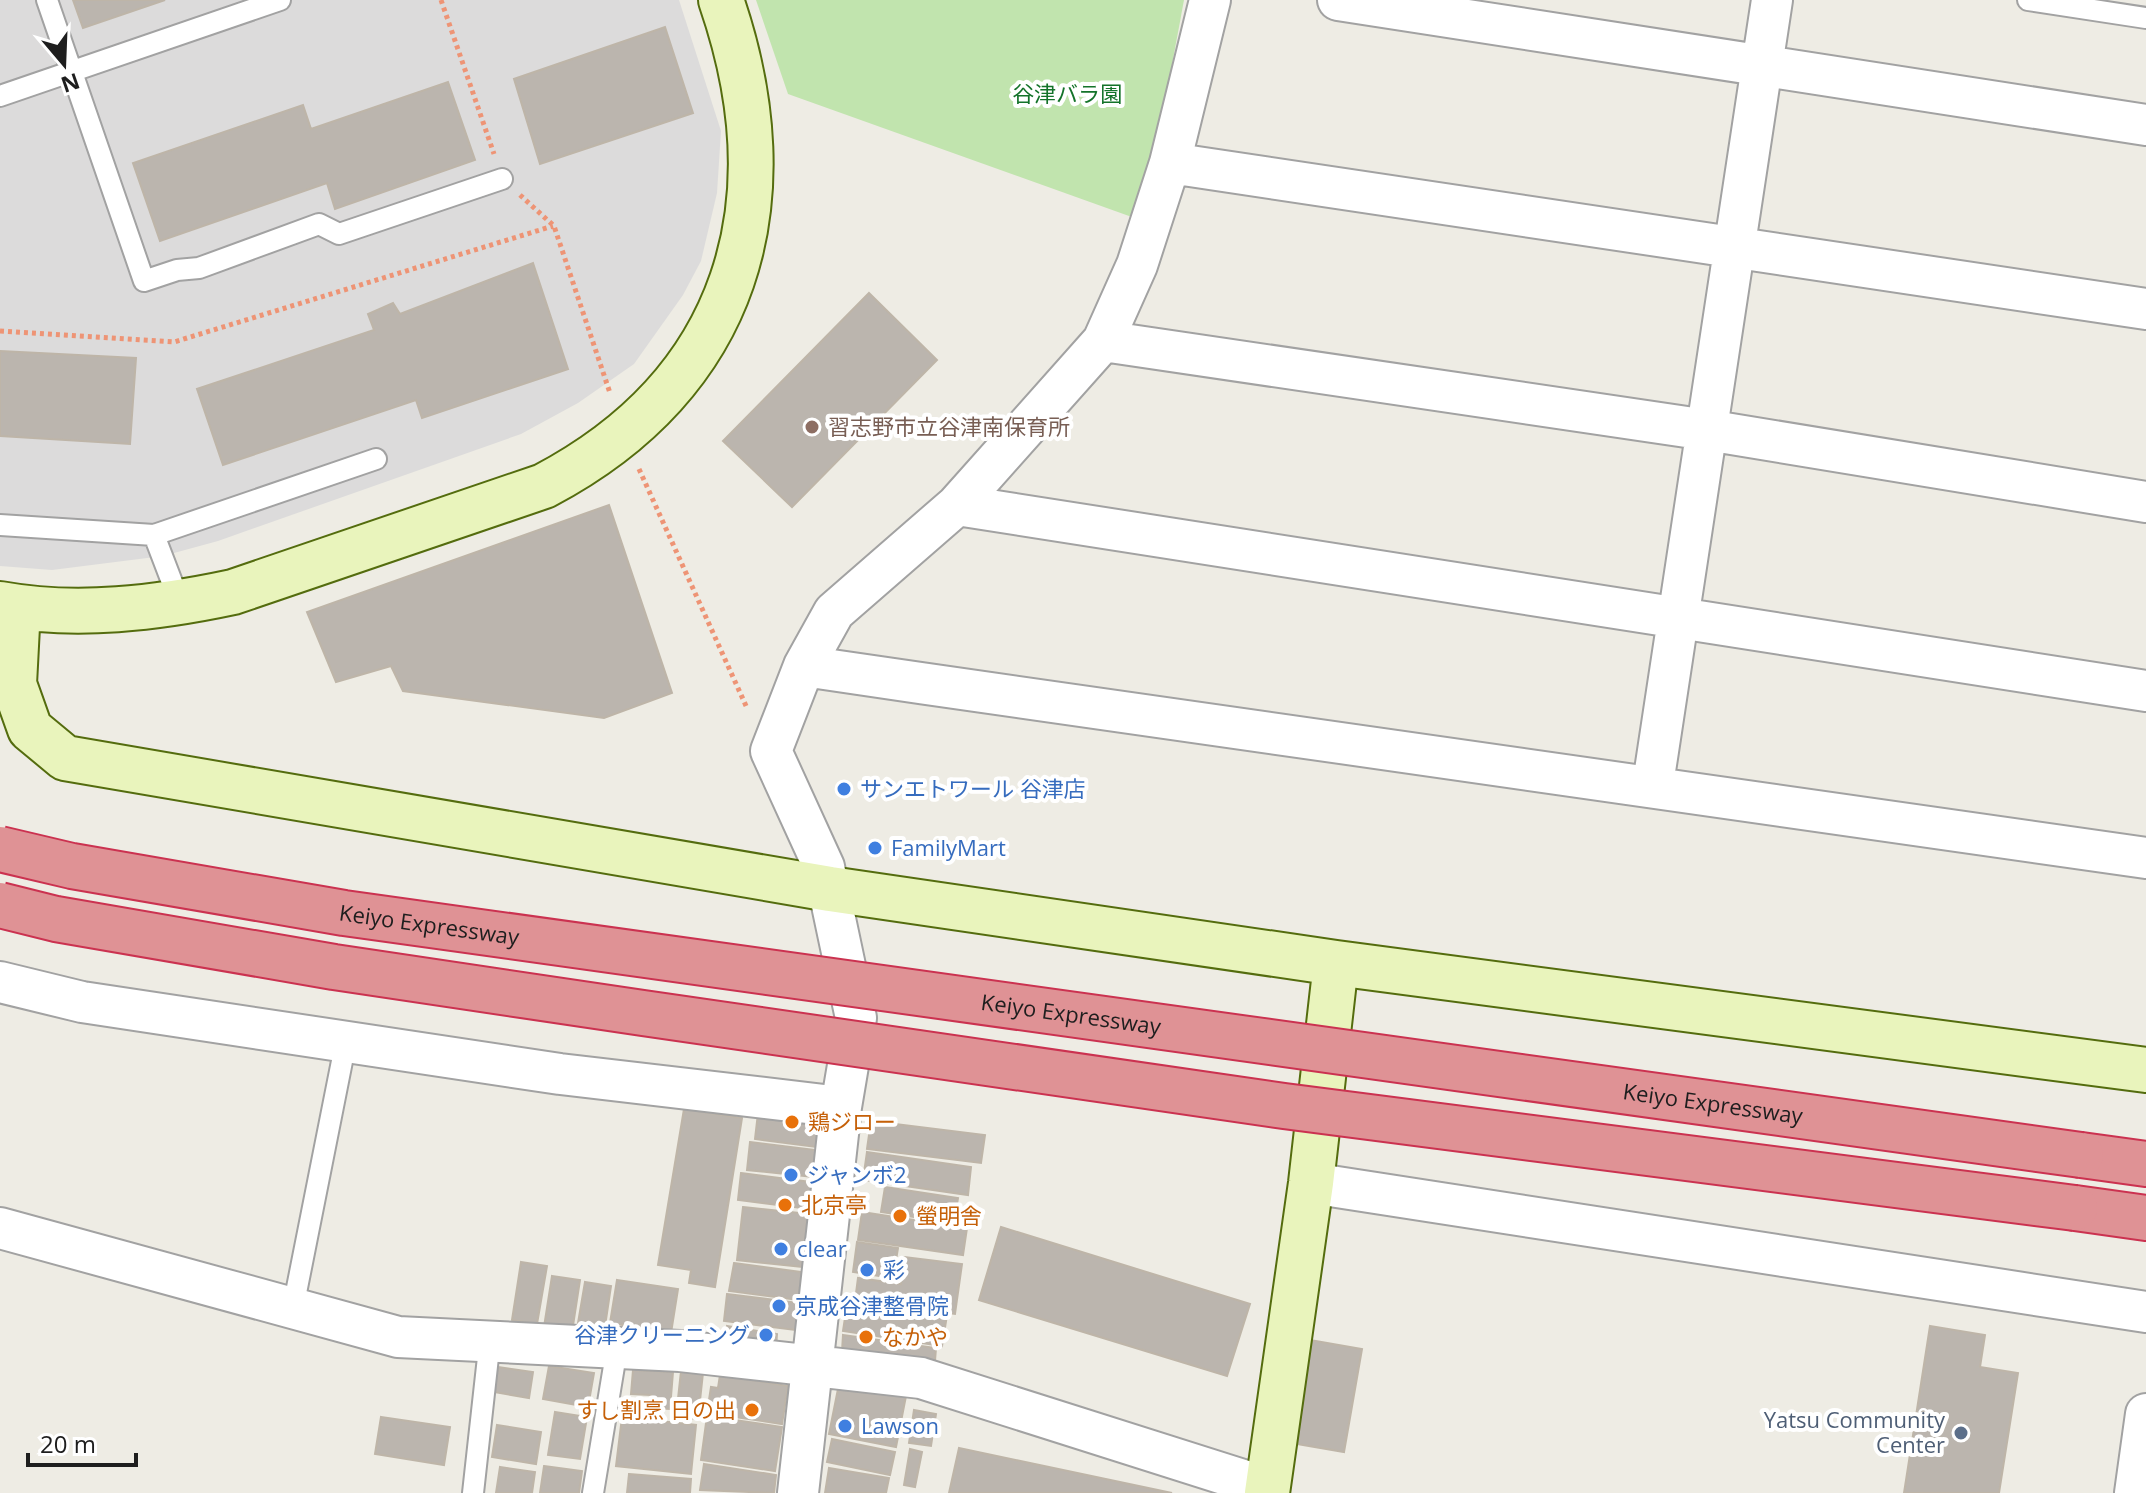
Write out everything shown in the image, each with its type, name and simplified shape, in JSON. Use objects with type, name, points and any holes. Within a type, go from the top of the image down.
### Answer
[{"type":"highway","name":"Keiyo Expressway","points":[[0,849],[72,866],[344,913],[2146,1164]]},
{"type":"highway","points":[[0,905],[56,919],[334,967],[658,1016],[1284,1106],[2146,1218]]},
{"type":"street","points":[[721,0],[736,44],[749,110],[752,152],[750,207],[738,269],[717,318],[676,380],[625,436],[589,462],[544,486],[233,592],[180,603],[128,608],[9,605],[14,684],[30,729],[65,758],[830,889],[1336,963],[2146,1070]]},
{"type":"street","points":[[798,1493],[815,1366],[841,1107],[856,1018],[830,889],[817,852],[771,751],[804,666],[834,612],[957,505],[1103,341],[1137,265],[1170,163],[1210,0]]},
{"type":"street","points":[[1338,0],[2146,125]]},
{"type":"street","points":[[1653,784],[1772,0]]},
{"type":"street","points":[[1170,163],[2146,309]]},
{"type":"street","points":[[1103,341],[1707,430],[2146,502]]},
{"type":"street","points":[[957,505],[2146,691]]},
{"type":"street","points":[[804,666],[1311,740],[1653,784],[2146,858]]},
{"type":"street","points":[[0,1228],[398,1337],[490,1339],[617,1348],[921,1378],[1277,1491],[1336,963]]},
{"type":"street","points":[[0,982],[82,1002],[560,1074],[841,1107]]},
{"type":"street","points":[[1311,1183],[2146,1312]]},
{"type":"street","points":[[2135,1493],[2146,1414]]},
{"type":"lane","points":[[47,0],[144,281],[177,270],[199,268],[319,224],[339,234],[502,179]]},
{"type":"lane","points":[[0,96],[280,0]]},
{"type":"lane","points":[[2028,0],[2146,18]]},
{"type":"lane","points":[[0,525],[154,535],[376,459]]},
{"type":"lane","points":[[154,535],[180,603]]},
{"type":"lane","points":[[293,1308],[346,1041]]},
{"type":"lane","points":[[473,1493],[490,1339]]},
{"type":"lane","points":[[593,1493],[617,1348]]},
{"type":"path","points":[[441,0],[502,179],[554,226],[625,436],[733,684],[771,751]]},
{"type":"path","points":[[0,331],[174,342],[554,226]]},
{"type":"shaded area","points":[[0,0],[679,0],[721,131],[717,193],[701,261],[683,295],[634,364],[578,403],[521,434],[218,541],[163,556],[52,570],[0,566]]},
{"type":"green space","name":"谷津バラ園","points":[[756,0],[1184,0],[1143,221],[788,94]]},
{"type":"building","points":[[73,0],[165,0],[83,28]]},
{"type":"building","points":[[665,27],[693,113],[540,164],[514,79]]},
{"type":"building","points":[[448,82],[475,160],[335,209],[327,183],[160,241],[133,163],[303,105],[311,129]]},
{"type":"building","points":[[533,263],[568,369],[422,418],[416,400],[223,465],[197,389],[374,330],[368,314],[393,303],[400,314]]},
{"type":"building","points":[[869,293],[937,360],[792,507],[723,441]]},
{"type":"building","points":[[0,351],[136,358],[130,444],[0,436]]},
{"type":"building","points":[[609,505],[672,693],[604,718],[403,691],[391,666],[336,682],[307,612]]},
{"type":"building","points":[[684,1109],[742,1118],[715,1287],[689,1283],[691,1270],[658,1265]]},
{"type":"building","points":[[758,1113],[820,1121],[816,1147],[755,1139]]},
{"type":"building","points":[[871,1121],[985,1135],[981,1163],[867,1149]]},
{"type":"building","points":[[750,1142],[816,1150],[813,1177],[747,1170]]},
{"type":"building","points":[[867,1152],[971,1167],[968,1195],[863,1180]]},
{"type":"building","points":[[741,1173],[812,1182],[809,1209],[738,1200]]},
{"type":"building","points":[[885,1187],[958,1198],[954,1223],[881,1212]]},
{"type":"building","points":[[743,1207],[808,1214],[802,1267],[737,1260]]},
{"type":"building","points":[[862,1212],[967,1228],[963,1255],[858,1240]]},
{"type":"building","points":[[1001,1227],[1250,1304],[1227,1376],[979,1300]]},
{"type":"building","points":[[857,1242],[898,1248],[893,1278],[853,1272]]},
{"type":"building","points":[[904,1257],[962,1264],[955,1314],[855,1301],[858,1278],[901,1284]]},
{"type":"building","points":[[521,1262],[547,1266],[537,1324],[512,1320]]},
{"type":"building","points":[[734,1263],[802,1272],[798,1300],[729,1291]]},
{"type":"building","points":[[552,1276],[580,1280],[572,1332],[544,1327]]},
{"type":"building","points":[[617,1280],[678,1289],[671,1333],[610,1323]]},
{"type":"building","points":[[585,1282],[611,1286],[604,1333],[577,1329]]},
{"type":"building","points":[[727,1294],[799,1303],[795,1330],[724,1321]]},
{"type":"building","points":[[847,1305],[921,1316],[921,1312],[947,1315],[942,1346],[843,1331]]},
{"type":"building","points":[[727,1326],[777,1334],[776,1348],[725,1340]]},
{"type":"building","name":"Yatsu Community Center","points":[[1930,1326],[1985,1335],[1980,1367],[2018,1373],[1999,1493],[1904,1493]]},
{"type":"building","points":[[843,1335],[936,1348],[935,1361],[842,1351]]},
{"type":"building","points":[[1310,1340],[1362,1349],[1344,1452],[1291,1443]]},
{"type":"building","points":[[549,1366],[594,1373],[588,1407],[543,1399]]},
{"type":"building","points":[[498,1367],[533,1372],[529,1398],[494,1392]]},
{"type":"building","points":[[633,1370],[673,1372],[670,1409],[651,1408],[651,1395],[631,1394]]},
{"type":"building","points":[[681,1371],[703,1373],[698,1419],[676,1417]]},
{"type":"building","points":[[720,1375],[788,1386],[782,1424],[707,1413],[711,1387],[718,1388]]},
{"type":"building","points":[[839,1384],[906,1396],[896,1447],[829,1434]]},
{"type":"building","points":[[914,1410],[936,1414],[931,1446],[909,1443]]},
{"type":"building","points":[[555,1412],[587,1417],[580,1459],[548,1455]]},
{"type":"building","points":[[707,1416],[782,1427],[775,1471],[701,1460]]},
{"type":"building","points":[[381,1417],[450,1427],[444,1465],[375,1454]]},
{"type":"building","points":[[622,1417],[696,1425],[691,1474],[616,1466]]},
{"type":"building","points":[[497,1425],[541,1432],[536,1464],[492,1457]]},
{"type":"building","points":[[832,1439],[895,1452],[890,1475],[827,1462]]},
{"type":"building","points":[[959,1448],[1172,1493],[949,1493]]},
{"type":"building","points":[[910,1449],[922,1452],[915,1487],[904,1485]]},
{"type":"building","points":[[704,1464],[776,1475],[774,1493],[700,1490]]},
{"type":"building","points":[[544,1466],[582,1471],[579,1493],[540,1493]]},
{"type":"building","points":[[500,1467],[535,1472],[532,1493],[496,1493]]},
{"type":"building","points":[[829,1468],[889,1478],[886,1493],[825,1493]]},
{"type":"building","points":[[629,1474],[691,1479],[690,1493],[627,1493]]},
{"type":"place","name":"習志野市立谷津南保育所","points":[[812,427]]},
{"type":"place","name":"サンエトワール 谷津店","points":[[844,789]]},
{"type":"place","name":"FamilyMart","points":[[875,848]]},
{"type":"place","name":"鶏ジロー","points":[[792,1122]]},
{"type":"place","name":"ジャンボ2","points":[[791,1175]]},
{"type":"place","name":"北京亭","points":[[785,1205]]},
{"type":"place","name":"螢明舎","points":[[900,1216]]},
{"type":"place","name":"clear","points":[[781,1249]]},
{"type":"place","name":"彩","points":[[867,1270]]},
{"type":"place","name":"京成谷津整骨院","points":[[779,1306]]},
{"type":"place","name":"谷津クリーニング","points":[[766,1335]]},
{"type":"place","name":"なかや","points":[[866,1337]]},
{"type":"place","name":"すし割烹 日の出","points":[[752,1410]]},
{"type":"place","name":"Lawson","points":[[845,1426]]},
{"type":"place","name":"Yatsu Community Center","points":[[1961,1433]]}]
